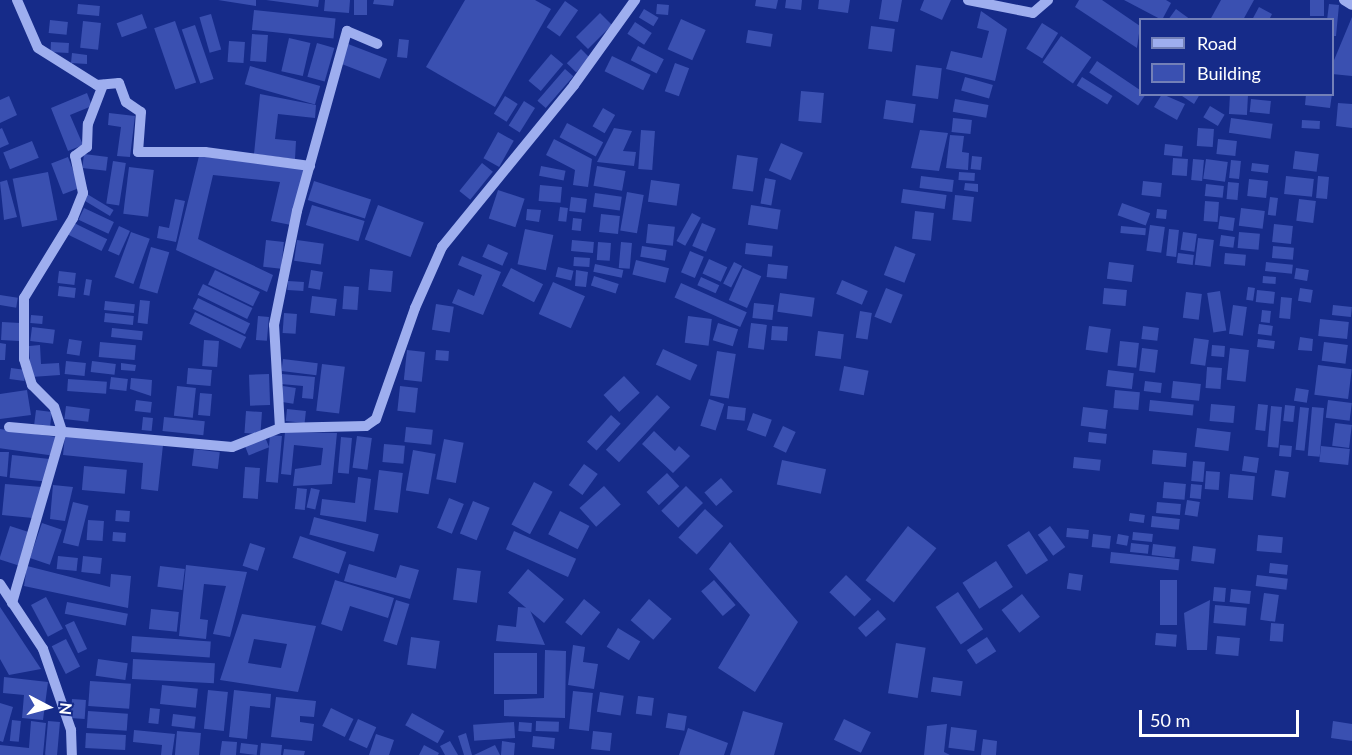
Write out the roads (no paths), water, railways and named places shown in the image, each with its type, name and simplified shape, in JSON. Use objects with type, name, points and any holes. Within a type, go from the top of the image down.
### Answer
[{"type":"street","points":[[17,0],[38,48],[97,85],[119,83],[126,102],[141,112],[138,152],[205,152],[310,166]]},
{"type":"street","points":[[9,427],[232,447],[280,428],[366,426],[376,419],[415,308],[442,247],[574,85],[634,0]]},
{"type":"street","points":[[968,0],[1033,13],[1048,0]]},
{"type":"street","points":[[1344,0],[1352,5]]},
{"type":"street","points":[[280,428],[273,325],[310,166],[347,31],[377,44]]},
{"type":"street","points":[[12,603],[62,431],[54,406],[32,385],[24,359],[24,298],[73,218],[83,193],[75,156],[87,147],[88,124],[103,85]]},
{"type":"street","points":[[0,584],[43,649],[71,730],[72,755]]}]
